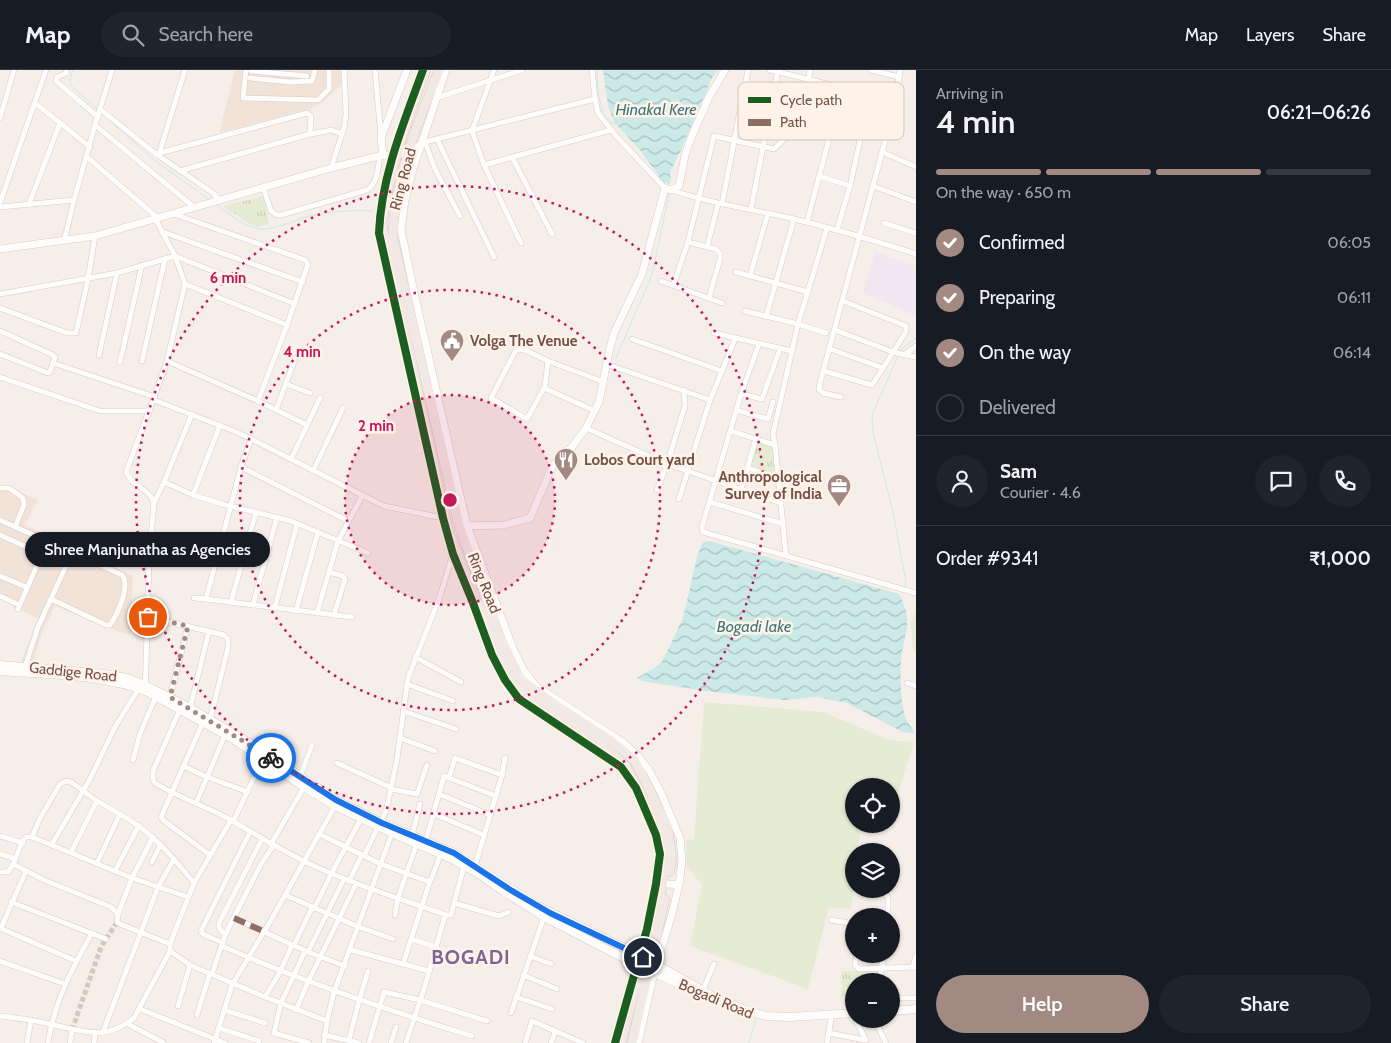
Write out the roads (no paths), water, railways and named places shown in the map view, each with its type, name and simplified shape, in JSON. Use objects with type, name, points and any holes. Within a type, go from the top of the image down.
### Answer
[{"type":"highway","name":"Ring Road","points":[[424,70],[395,155],[386,192],[382,224],[454,549],[492,647],[514,686],[607,749],[626,766],[660,828],[665,845],[666,860],[662,887],[632,1043]]},
{"type":"highway","name":"Ring Road","points":[[439,70],[426,102],[397,193],[393,217],[393,238],[463,526],[465,542],[500,637],[521,680],[611,741],[634,760],[668,830],[672,858],[668,884],[646,964],[621,1037]]},
{"type":"main road","name":"Gaddige Road","points":[[0,665],[104,674],[170,697],[190,708],[225,735],[300,777],[392,833],[441,853],[544,917],[646,964]]},
{"type":"main road","name":"Gaddige Road","points":[[0,671],[104,680],[143,687],[180,709],[207,721],[264,757],[304,788],[334,806],[361,819],[426,840],[454,853],[550,913],[646,964]]},
{"type":"main road","name":"Bogadi Road","points":[[646,964],[702,992],[766,1016],[790,1017],[845,1014]]},
{"type":"main road","name":"Bogadi Road","points":[[646,964],[715,1002],[748,1014],[778,1020],[845,1018]]},
{"type":"main road","points":[[900,1010],[916,1009]]},
{"type":"main road","points":[[900,1015],[916,1014]]},
{"type":"street","points":[[0,118],[14,70]]},
{"type":"street","points":[[0,203],[46,70]]},
{"type":"street","points":[[66,70],[67,73],[57,77],[56,82],[98,117]]},
{"type":"street","points":[[64,241],[112,70]]},
{"type":"street","points":[[158,154],[185,70]]},
{"type":"street","points":[[307,79],[308,70]]},
{"type":"street","points":[[251,71],[285,74],[313,80],[315,70]]},
{"type":"street","points":[[251,71],[242,95],[245,99],[318,100],[329,89],[329,70]]},
{"type":"street","points":[[331,168],[342,134],[346,105],[344,70]]},
{"type":"street","points":[[263,187],[271,211],[281,215],[367,190],[373,184],[382,156],[375,70]]},
{"type":"street","points":[[381,138],[407,70]]},
{"type":"street","points":[[446,70],[405,200],[402,236],[463,526],[514,651],[528,678],[536,686],[624,743],[638,756],[649,770],[661,793],[680,838],[682,860],[679,885],[672,914],[646,964],[638,1043]]},
{"type":"street","points":[[494,70],[472,131],[484,165],[521,243]]},
{"type":"street","points":[[426,102],[490,79],[522,70]]},
{"type":"street","points":[[592,70],[598,113],[611,130],[668,189],[720,204],[807,222],[916,254]]},
{"type":"street","points":[[668,189],[679,186],[685,154],[691,138],[709,97],[725,70]]},
{"type":"street","points":[[770,70],[823,82]]},
{"type":"street","points":[[808,82],[810,70]]},
{"type":"street","points":[[871,70],[899,77]]},
{"type":"street","points":[[898,82],[900,70]]},
{"type":"street","points":[[251,71],[252,78],[284,82],[307,79]]},
{"type":"street","points":[[284,82],[285,74]]},
{"type":"street","points":[[0,249],[94,236],[331,168],[382,156],[395,155],[437,139],[595,99]]},
{"type":"street","points":[[35,103],[90,147]]},
{"type":"street","points":[[100,109],[180,172],[213,193],[219,200]]},
{"type":"street","points":[[158,154],[307,113],[311,116],[310,134]]},
{"type":"street","points":[[708,247],[720,204],[738,121]]},
{"type":"street","points":[[29,204],[60,123]]},
{"type":"street","points":[[96,125],[194,208]]},
{"type":"street","points":[[180,172],[310,134],[332,130],[342,134]]},
{"type":"street","points":[[484,165],[611,130]]},
{"type":"street","points":[[673,286],[688,242],[714,136],[774,149],[783,140]]},
{"type":"street","points":[[437,139],[494,257]]},
{"type":"street","points":[[751,209],[764,140]]},
{"type":"street","points":[[807,222],[829,140]]},
{"type":"street","points":[[837,230],[850,186],[860,140]]},
{"type":"street","points":[[841,397],[823,392],[820,389],[885,140]]},
{"type":"street","points":[[423,143],[460,216]]},
{"type":"street","points":[[882,152],[916,167]]},
{"type":"street","points":[[309,1043],[274,1033],[281,1003],[326,914],[380,826],[392,788],[410,667],[439,598],[454,549],[443,518],[379,233],[385,188],[395,155]]},
{"type":"street","points":[[87,157],[157,219],[175,256],[185,284],[167,361],[126,472],[134,484],[151,496],[154,503]]},
{"type":"street","points":[[512,157],[552,234]]},
{"type":"street","points":[[819,176],[850,186]]},
{"type":"street","points":[[873,186],[916,202]]},
{"type":"street","points":[[463,526],[504,525],[530,518],[552,467],[572,447],[586,428],[595,411],[604,382],[606,364],[614,333],[642,274],[668,189]]},
{"type":"street","points":[[0,208],[74,200]]},
{"type":"street","points":[[750,276],[768,213]]},
{"type":"street","points":[[174,214],[305,260],[308,264],[295,304],[258,401]]},
{"type":"street","points":[[766,317],[794,219]]},
{"type":"street","points":[[884,223],[916,233]]},
{"type":"street","points":[[786,556],[773,434],[798,324],[827,228]]},
{"type":"street","points":[[162,231],[303,282]]},
{"type":"street","points":[[0,308],[74,334],[77,332],[88,279],[94,236]]},
{"type":"street","points":[[688,242],[716,249],[720,254],[709,298]]},
{"type":"street","points":[[0,294],[88,279],[175,256],[295,304]]},
{"type":"street","points":[[142,362],[165,259]]},
{"type":"street","points":[[120,362],[142,265]]},
{"type":"street","points":[[99,354],[117,272]]},
{"type":"street","points":[[736,272],[808,292]]},
{"type":"street","points":[[661,281],[722,303]]},
{"type":"street","points":[[185,284],[287,325]]},
{"type":"street","points":[[843,301],[906,326],[899,354]]},
{"type":"street","points":[[745,311],[826,333]]},
{"type":"street","points":[[835,330],[899,354],[916,357]]},
{"type":"street","points":[[0,331],[54,355],[53,363],[48,373],[0,354]]},
{"type":"street","points":[[714,333],[792,351]]},
{"type":"street","points":[[519,335],[529,345],[525,350]]},
{"type":"street","points":[[632,339],[722,371]]},
{"type":"street","points":[[679,499],[710,400],[735,339]]},
{"type":"street","points":[[759,344],[736,410],[702,527],[703,532],[916,593]]},
{"type":"street","points":[[824,370],[872,385],[883,368],[899,354],[916,346]]},
{"type":"street","points":[[548,361],[544,388],[527,419],[491,398],[518,349],[525,350],[548,361],[604,382]]},
{"type":"street","points":[[741,394],[762,399],[780,349]]},
{"type":"street","points":[[830,349],[883,368]]},
{"type":"street","points":[[276,410],[295,359]]},
{"type":"street","points":[[167,361],[307,425]]},
{"type":"street","points":[[53,363],[154,398],[220,425],[384,506],[443,518]]},
{"type":"street","points":[[606,364],[710,400]]},
{"type":"street","points":[[0,377],[100,411],[149,411]]},
{"type":"street","points":[[286,384],[310,393]]},
{"type":"street","points":[[544,388],[595,411]]},
{"type":"street","points":[[657,490],[685,406],[684,390]]},
{"type":"street","points":[[291,459],[320,398]]},
{"type":"street","points":[[736,410],[768,419],[773,402]]},
{"type":"street","points":[[313,471],[344,408]]},
{"type":"street","points":[[52,844],[90,779],[115,727],[143,687],[146,667],[154,503],[192,414]]},
{"type":"street","points":[[193,495],[220,425]]},
{"type":"street","points":[[586,428],[667,464],[781,503]]},
{"type":"street","points":[[731,431],[775,445]]},
{"type":"street","points":[[206,599],[230,507],[251,439]]},
{"type":"street","points":[[742,489],[756,439]]},
{"type":"street","points":[[241,468],[348,521]]},
{"type":"street","points":[[748,468],[778,478]]},
{"type":"street","points":[[164,482],[193,495],[230,507],[277,517],[368,553]]},
{"type":"street","points":[[0,488],[9,488],[23,498],[24,505],[15,527]]},
{"type":"street","points":[[317,613],[338,540],[362,496]]},
{"type":"street","points":[[710,502],[783,524]]},
{"type":"street","points":[[231,602],[256,512]]},
{"type":"street","points":[[253,605],[277,517]]},
{"type":"street","points":[[0,520],[125,578],[125,593],[112,623],[106,624],[51,599]]},
{"type":"street","points":[[275,608],[297,524]]},
{"type":"street","points":[[296,610],[318,532]]},
{"type":"street","points":[[0,535],[42,554]]},
{"type":"street","points":[[0,596],[18,607],[47,542]]},
{"type":"street","points":[[454,549],[465,542]]},
{"type":"street","points":[[25,667],[38,627],[72,553]]},
{"type":"street","points":[[329,572],[342,576],[345,579],[334,615]]},
{"type":"street","points":[[0,576],[26,587]]},
{"type":"street","points":[[194,598],[352,617]]},
{"type":"street","points":[[148,617],[224,635],[228,639],[229,644],[207,721],[183,766],[162,815],[162,819],[210,855]]},
{"type":"street","points":[[170,697],[188,626]]},
{"type":"street","points":[[190,708],[209,631]]},
{"type":"street","points":[[415,657],[461,682]]},
{"type":"street","points":[[907,683],[916,686]]},
{"type":"street","points":[[407,684],[453,701]]},
{"type":"street","points":[[132,760],[140,734],[156,696]]},
{"type":"street","points":[[180,709],[156,762],[152,776],[156,783],[172,792],[232,821],[331,874],[446,915],[450,915],[464,866]]},
{"type":"street","points":[[403,711],[456,729]]},
{"type":"street","points":[[196,803],[225,735]]},
{"type":"street","points":[[400,738],[435,751]]},
{"type":"street","points":[[300,777],[312,746]]},
{"type":"street","points":[[0,1016],[31,1020],[96,1034],[112,1031],[128,1024],[140,1009],[146,993],[170,951],[170,944],[194,883],[232,821],[264,757]]},
{"type":"street","points":[[449,778],[455,758],[502,775]]},
{"type":"street","points":[[475,866],[502,775],[505,758]]},
{"type":"street","points":[[337,764],[392,788],[417,794],[427,765]]},
{"type":"street","points":[[183,766],[248,792]]},
{"type":"street","points":[[426,840],[444,776],[496,796]]},
{"type":"street","points":[[32,836],[40,818],[62,782],[71,782],[97,801],[139,825],[161,844],[194,883]]},
{"type":"street","points":[[197,1014],[225,935],[261,864],[304,788]]},
{"type":"street","points":[[439,794],[490,815]]},
{"type":"street","points":[[71,852],[97,801]]},
{"type":"street","points":[[412,835],[420,804]]},
{"type":"street","points":[[215,1041],[231,988],[286,895],[334,806]]},
{"type":"street","points":[[97,863],[120,814]]},
{"type":"street","points":[[434,814],[484,835]]},
{"type":"street","points":[[265,998],[361,819]]},
{"type":"street","points":[[116,871],[139,825]]},
{"type":"street","points":[[250,832],[201,931],[203,934],[249,958],[293,977],[359,1001],[472,1036]]},
{"type":"street","points":[[324,1043],[324,1035],[334,992],[351,950],[392,833]]},
{"type":"street","points":[[320,834],[345,848],[381,864],[405,874],[430,881]]},
{"type":"street","points":[[0,836],[22,843]]},
{"type":"street","points":[[0,872],[8,872],[22,843],[26,837],[32,836],[132,878],[188,898]]},
{"type":"street","points":[[153,837],[132,878],[118,914],[117,922],[170,944]]},
{"type":"street","points":[[225,935],[219,928],[219,923],[262,838]]},
{"type":"street","points":[[395,915],[405,874],[417,843]]},
{"type":"street","points":[[152,862],[161,844]]},
{"type":"street","points":[[403,964],[441,853]]},
{"type":"street","points":[[0,854],[14,861],[26,871],[111,907],[118,914]]},
{"type":"street","points":[[104,1032],[158,887],[174,859]]},
{"type":"street","points":[[26,871],[0,928],[76,961]]},
{"type":"street","points":[[296,1010],[356,884]]},
{"type":"street","points":[[668,884],[679,885]]},
{"type":"street","points":[[286,895],[339,920],[393,939]]},
{"type":"street","points":[[11,902],[106,939]]},
{"type":"street","points":[[454,902],[499,916],[510,912]]},
{"type":"street","points":[[406,1043],[446,915]]},
{"type":"street","points":[[511,1013],[544,917]]},
{"type":"street","points":[[234,918],[306,951],[345,966]]},
{"type":"street","points":[[831,920],[845,922]]},
{"type":"street","points":[[48,1043],[51,1024],[65,984],[92,933]]},
{"type":"street","points":[[411,939],[436,947]]},
{"type":"street","points":[[351,950],[429,971]]},
{"type":"street","points":[[170,951],[190,965],[265,998],[327,1021]]},
{"type":"street","points":[[530,956],[551,964]]},
{"type":"street","points":[[855,963],[856,968],[915,967],[916,956]]},
{"type":"street","points":[[0,961],[65,984]]},
{"type":"street","points":[[881,973],[883,963]]},
{"type":"street","points":[[702,992],[714,964]]},
{"type":"street","points":[[178,1006],[190,965]]},
{"type":"street","points":[[349,1040],[368,972]]},
{"type":"street","points":[[523,976],[557,989]]},
{"type":"street","points":[[369,1043],[378,1007],[384,992],[420,1000],[487,1021]]},
{"type":"street","points":[[516,997],[552,1009]]},
{"type":"street","points":[[900,998],[916,998]]},
{"type":"street","points":[[140,1009],[215,1041],[225,1043]]},
{"type":"street","points":[[224,1010],[265,1023]]},
{"type":"street","points":[[827,1043],[831,1019]]},
{"type":"street","points":[[27,1043],[31,1020]]},
{"type":"street","points":[[525,1043],[532,1021],[581,1043]]},
{"type":"street","points":[[128,1024],[164,1043]]},
{"type":"street","points":[[391,1043],[396,1027]]},
{"type":"street","points":[[219,1028],[259,1042]]},
{"type":"street","points":[[859,1028],[866,1041]]},
{"type":"street","points":[[878,1028],[886,1043]]},
{"type":"street","points":[[70,1043],[72,1030]]},
{"type":"street","points":[[551,1043],[555,1032]]},
{"type":"street","points":[[829,1033],[866,1041]]},
{"type":"street","points":[[94,1043],[96,1034]]},
{"type":"street","points":[[324,1035],[359,1043]]},
{"type":"street","points":[[615,1043],[621,1037]]},
{"type":"water","name":"Hinakal Kere","points":[[603,70],[718,70],[712,78],[671,170],[670,184],[663,182],[640,150],[615,124],[608,106]]},
{"type":"water","name":"Bogadi lake","points":[[709,541],[899,594],[904,604],[907,621],[901,662],[903,705],[906,718],[915,733],[903,732],[847,703],[817,697],[785,700],[706,691],[642,681],[637,678],[661,664],[683,618],[697,557],[703,542]]},
{"type":"waterway","points":[[73,70],[70,85],[97,109]]},
{"type":"waterway","points":[[597,70],[598,92],[602,108],[609,120],[615,124]]},
{"type":"waterway","points":[[106,117],[154,160],[210,200]]},
{"type":"waterway","points":[[616,358],[652,275],[669,194]]},
{"type":"waterway","points":[[215,204],[245,224],[262,229],[277,227],[321,214],[343,211],[372,211]]},
{"type":"waterway","points":[[900,353],[902,349],[916,338]]},
{"type":"waterway","points":[[898,356],[872,415],[873,433],[893,512],[906,582],[904,588]]},
{"type":"waterway","points":[[749,1043],[756,1020]]},
{"type":"tunnel","points":[[72,1030],[101,947],[117,922]]},
{"type":"place","name":"Volga The Venue","points":[[452,362]]},
{"type":"place","name":"Lobos Court yard","points":[[566,481]]},
{"type":"place","name":"Anthropological Survey of India","points":[[839,507]]},
{"type":"place","name":"Shree Manjunatha as Agencies","points":[[148,617]]},
{"type":"district","name":"BOGADI","points":[[471,957]]}]
